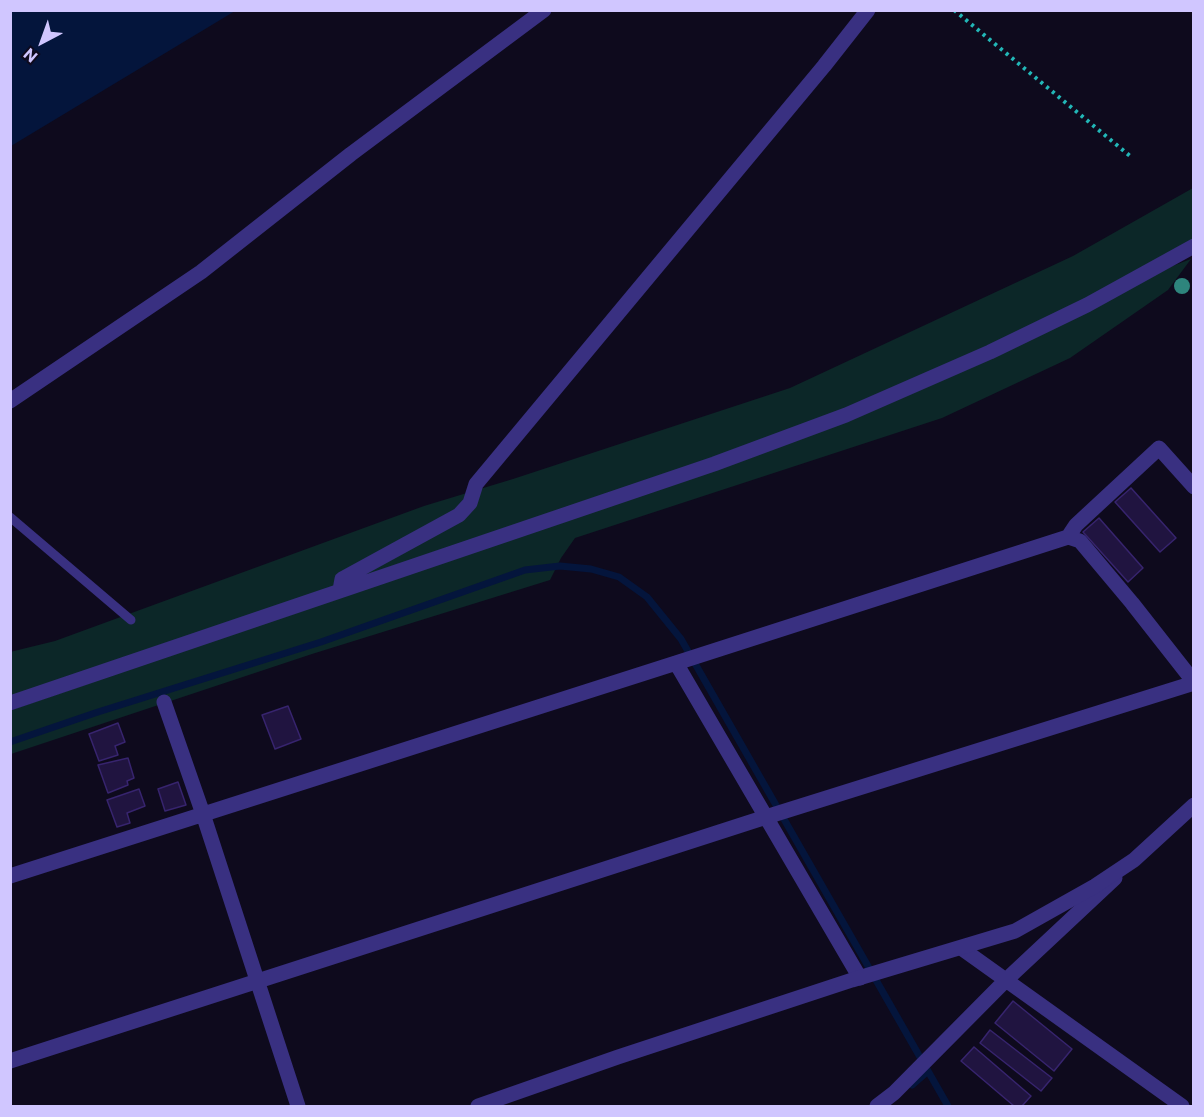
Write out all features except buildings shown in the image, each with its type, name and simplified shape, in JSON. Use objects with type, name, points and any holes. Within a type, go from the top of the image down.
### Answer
[{"type":"street","points":[[10,401],[201,272],[351,154],[544,10]]},
{"type":"street","points":[[340,590],[342,579],[459,515],[470,503],[476,484],[868,10]]},
{"type":"street","points":[[10,703],[704,467],[846,415],[990,352],[1087,305],[1194,246]]},
{"type":"street","points":[[1068,537],[1076,525],[1159,448],[1194,486]]},
{"type":"street","points":[[10,876],[1068,537],[1080,541],[1194,683],[766,817],[10,1061]]},
{"type":"street","points":[[676,663],[860,978]]},
{"type":"street","points":[[164,702],[203,814],[298,1107]]},
{"type":"street","points":[[877,1107],[936,1052],[1006,980],[1194,805]]},
{"type":"street","points":[[478,1107],[607,1061],[860,978],[1015,931],[1095,886],[1134,860]]},
{"type":"street","points":[[962,948],[1182,1107]]},
{"type":"lane","points":[[10,517],[131,620]]},
{"type":"path","points":[[954,10],[1130,156]]},
{"type":"green space","points":[[1193,188],[1193,245],[1115,288],[1191,259],[1168,290],[1070,358],[942,418],[575,538],[561,558],[550,580],[312,654],[11,754],[11,710],[93,682],[11,697],[10,652],[55,641],[424,506],[790,388],[1073,256]]},
{"type":"water","points":[[11,10],[235,10],[235,11],[11,146]]},
{"type":"waterway","points":[[10,742],[321,642],[525,570],[560,566],[591,569],[619,577],[647,597],[681,639],[948,1106]]},
{"type":"waterway","points":[[912,1085],[928,1071]]}]
